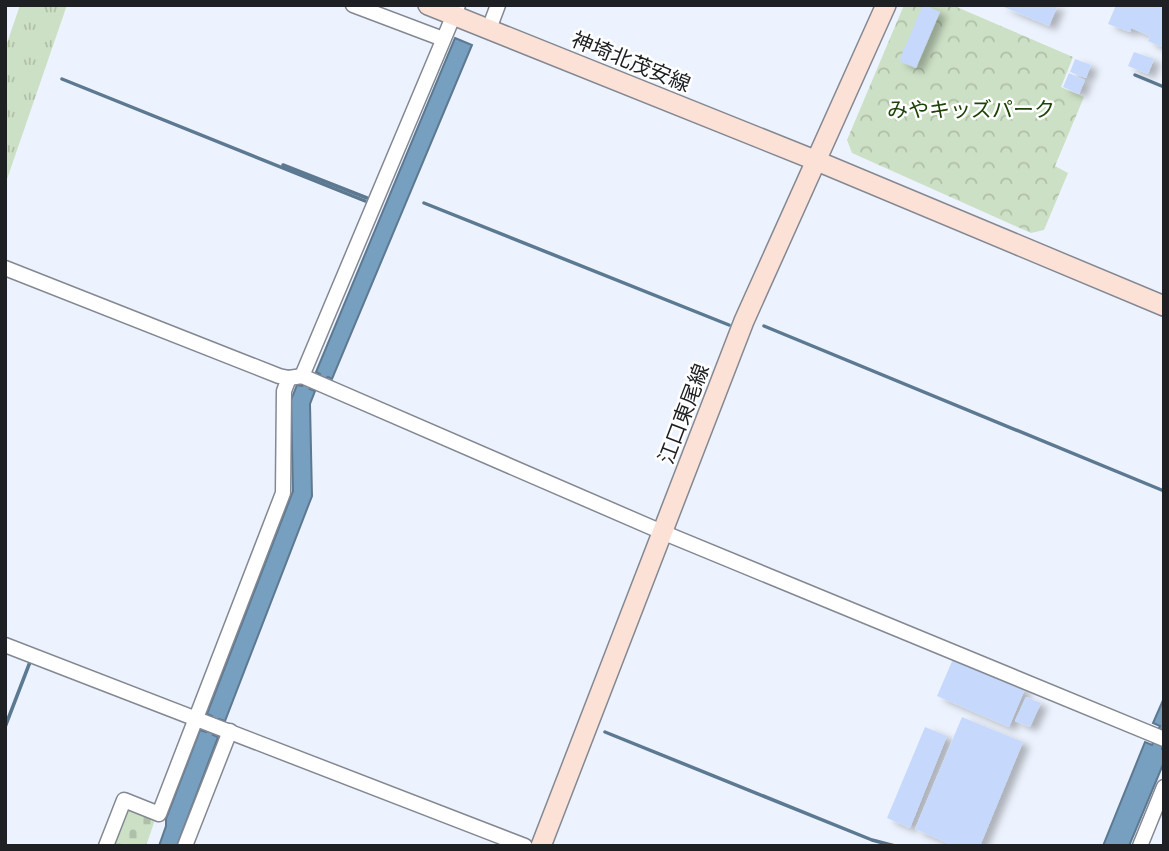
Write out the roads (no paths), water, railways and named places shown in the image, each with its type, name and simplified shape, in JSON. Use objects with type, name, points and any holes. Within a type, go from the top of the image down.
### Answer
[{"type":"main road","name":"神埼北茂安線","points":[[428,5],[456,10],[489,29],[817,161],[1164,306]]},
{"type":"main road","name":"江口東尾線","points":[[541,846],[744,321],[886,5]]},
{"type":"street","points":[[353,5],[443,39]]},
{"type":"street","points":[[489,29],[498,5]]},
{"type":"street","points":[[186,846],[213,725],[283,493],[284,391],[306,379],[456,10]]},
{"type":"street","points":[[5,268],[279,376],[306,379],[662,532],[1158,737]]},
{"type":"street","points":[[5,645],[526,846]]},
{"type":"street","points":[[106,846],[124,800],[159,814],[213,725]]},
{"type":"street","points":[[1140,846],[1164,787]]},
{"type":"water","points":[[455,38],[472,45],[332,379],[328,377],[310,389],[315,391],[310,404],[312,496],[225,721],[219,719],[213,735],[218,737],[177,846],[159,846],[166,819],[200,730],[206,732],[212,716],[207,714],[293,491],[291,400],[297,385],[302,386],[319,377],[320,374],[316,372]]},
{"type":"water","points":[[1164,698],[1164,762],[1129,846],[1103,846],[1145,742],[1152,745],[1160,726],[1153,723]]},
{"type":"waterway","points":[[1135,75],[1164,87]]},
{"type":"waterway","points":[[62,79],[365,201]]},
{"type":"waterway","points":[[283,165],[367,198]]},
{"type":"waterway","points":[[424,203],[729,325]]},
{"type":"waterway","points":[[764,326],[1164,491]]},
{"type":"waterway","points":[[5,727],[30,662]]},
{"type":"waterway","points":[[605,732],[872,840],[895,846]]},
{"type":"park label","name":"みやキッズパーク","points":[[971,110]]}]
